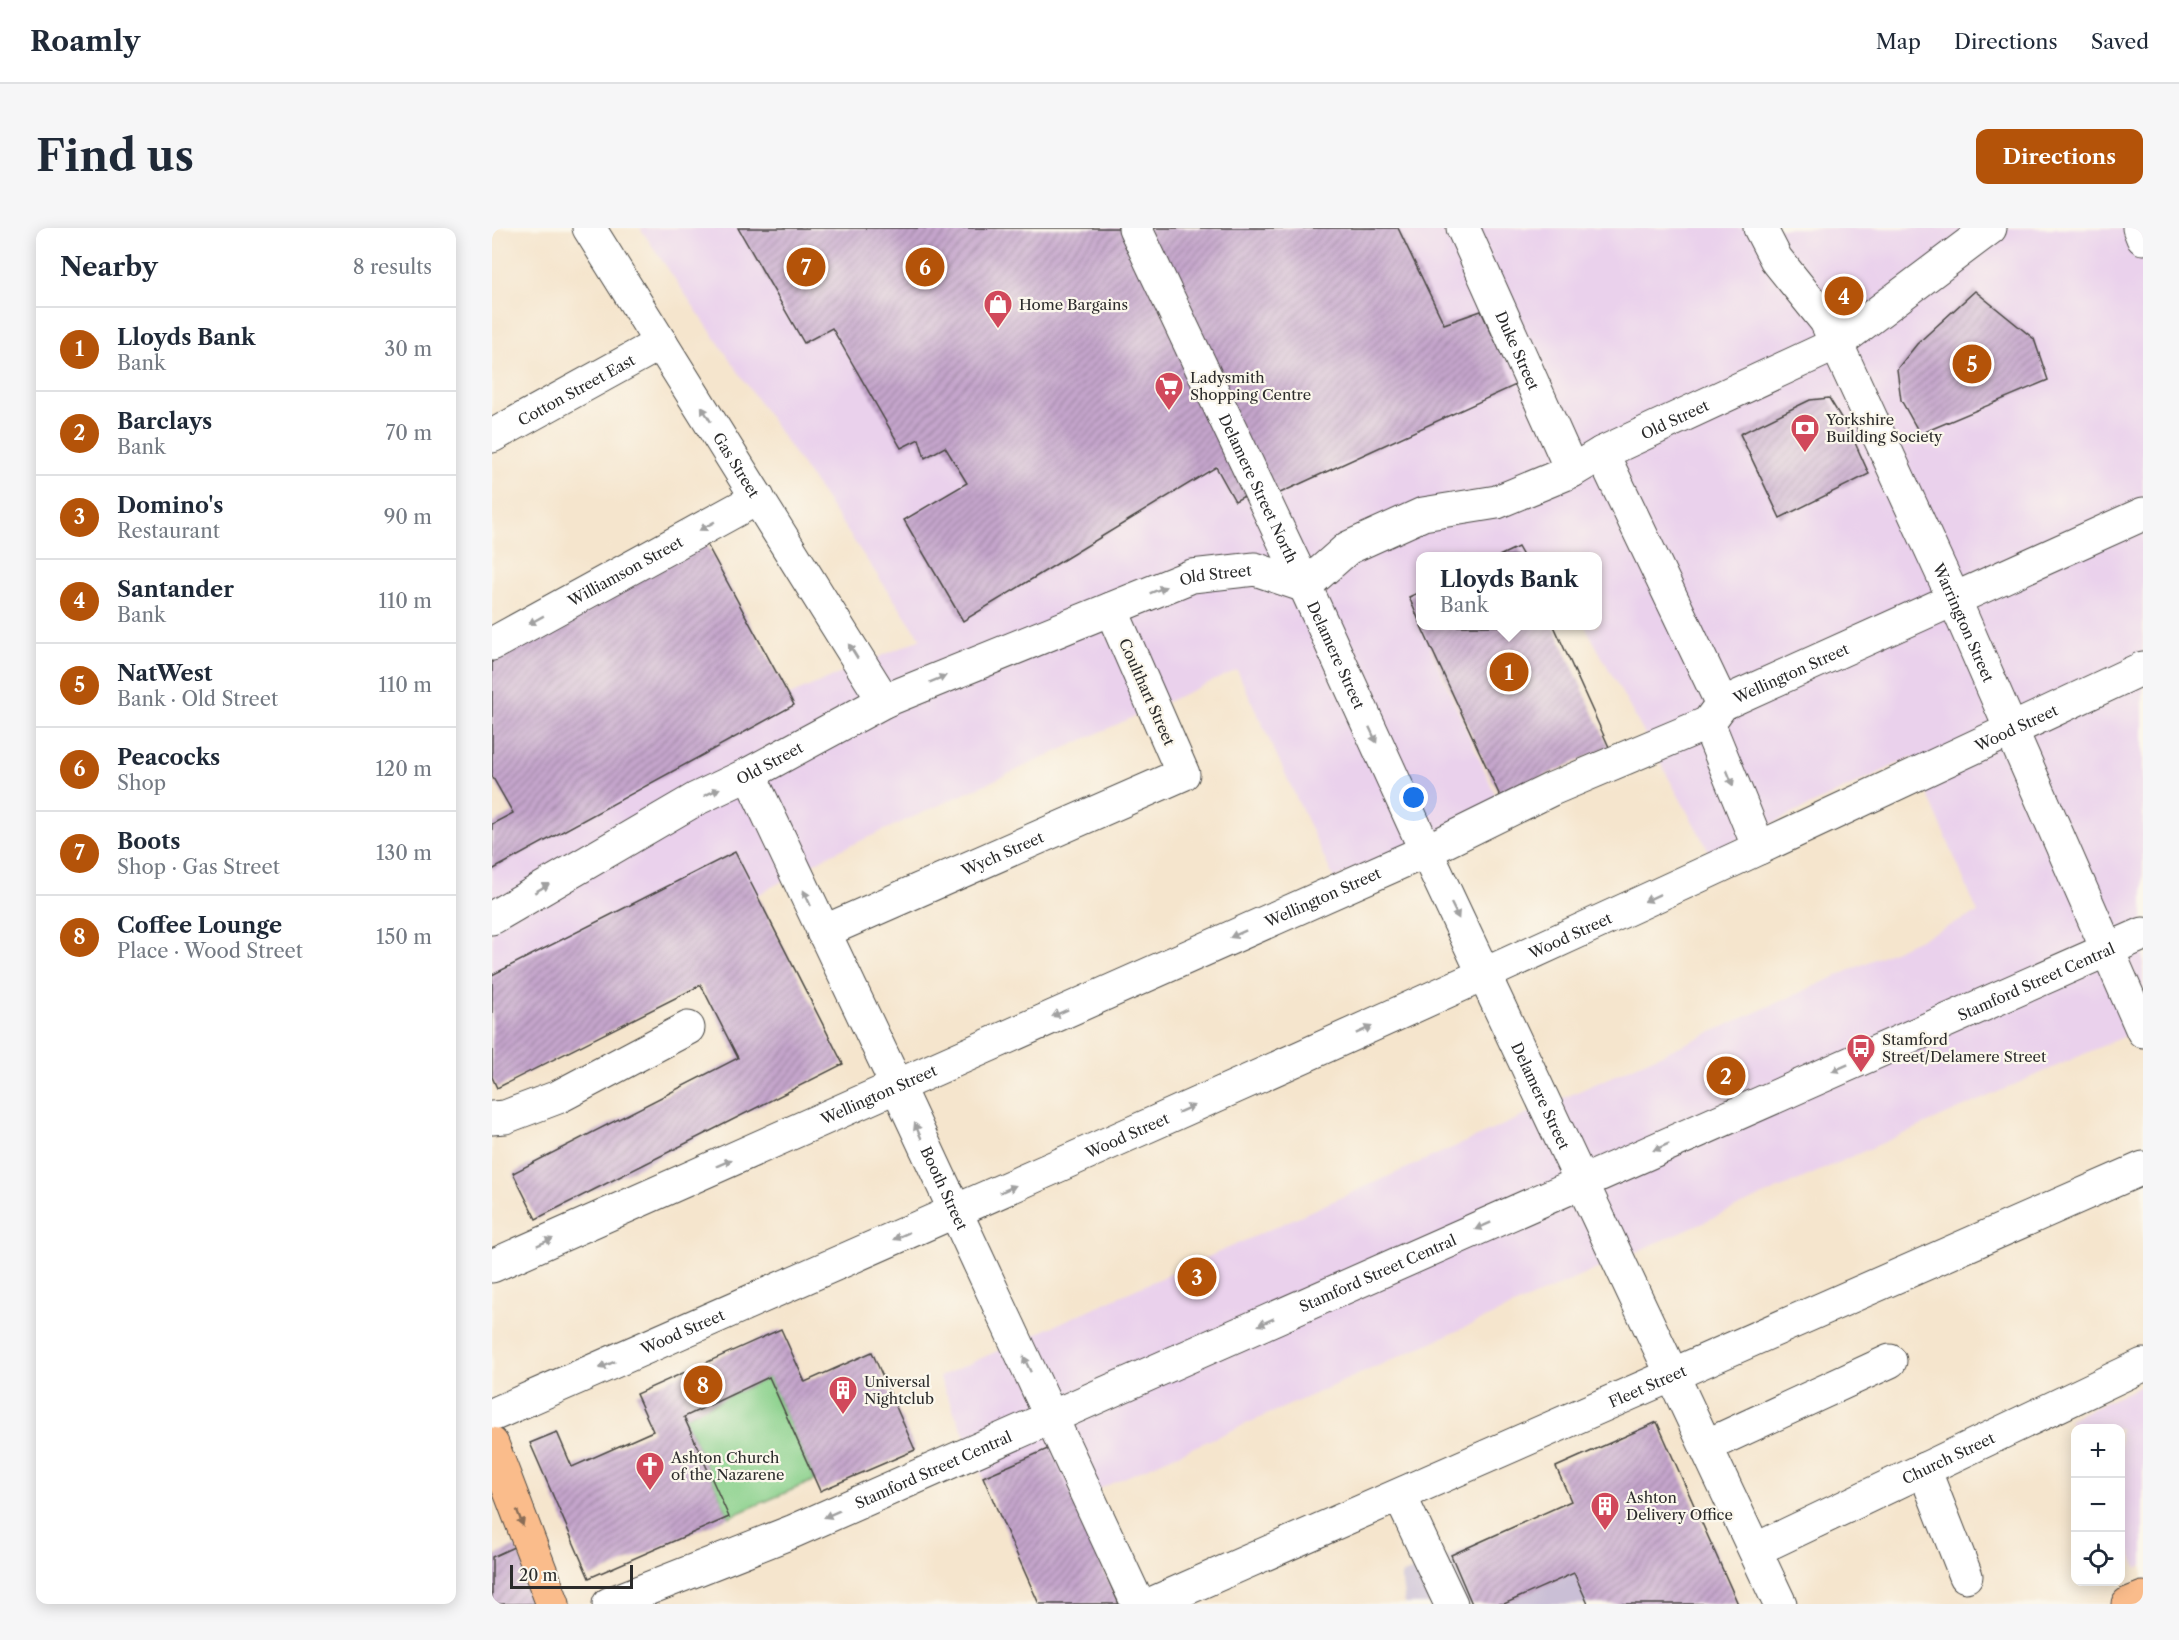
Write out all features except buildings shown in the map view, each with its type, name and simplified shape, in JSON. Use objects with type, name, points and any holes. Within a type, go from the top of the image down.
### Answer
[{"type":"highway","points":[[492,1444],[553,1604]]},
{"type":"highway","points":[[2128,1604],[2143,1598]]},
{"type":"street","name":"Delamere Street North","points":[[1135,228],[1305,586]]},
{"type":"street","name":"Duke Street","points":[[1463,228],[1572,471]]},
{"type":"street","name":"Warrington Street","points":[[1760,228],[1776,258],[1826,321],[1954,599],[2143,1031]]},
{"type":"street","name":"Old Street","points":[[492,918],[696,799],[749,774],[884,701],[1192,576],[1255,569],[1305,586],[1348,548],[1422,514],[1497,502],[1572,471],[1602,453],[1836,344],[1990,228]]},
{"type":"street","points":[[2139,228],[2143,238]]},
{"type":"street","name":"Gas Street","points":[[600,235],[661,343],[884,701]]},
{"type":"street","name":"Cotton Street East","points":[[492,436],[661,343]]},
{"type":"street","points":[[1602,453],[1636,522],[1715,714],[1760,848]]},
{"type":"street","name":"Williamson Street","points":[[492,644],[758,498]]},
{"type":"street","name":"Wellington Street","points":[[492,1266],[1426,851],[1954,599],[2143,514]]},
{"type":"street","name":"Delamere Street","points":[[1305,586],[1426,851],[1780,1604]]},
{"type":"street","name":"Coulthart Street","points":[[1111,609],[1183,774]]},
{"type":"street","name":"Wood Street","points":[[492,1415],[1486,975],[2143,668]]},
{"type":"street","name":"Booth Street","points":[[749,774],[1138,1604]]},
{"type":"street","name":"Wych Street","points":[[823,932],[1183,774]]},
{"type":"street","name":"Stamford Street Central","points":[[609,1604],[794,1531],[2143,934]]},
{"type":"street","points":[[492,1118],[505,1117],[558,1097],[688,1028]]},
{"type":"street","name":"Fleet Street","points":[[1151,1604],[2143,1168]]},
{"type":"street","points":[[1706,1446],[1890,1361]]},
{"type":"street","name":"Church Street","points":[[1755,1550],[2143,1365]]},
{"type":"street","points":[[1924,1469],[1966,1576]]},
{"type":"street","points":[[1400,1496],[1451,1604]]},
{"type":"shaded area","points":[[640,228],[2143,228],[2143,1028],[1006,1530],[939,1377],[1978,913],[1912,757],[1710,853],[1587,630],[1602,630],[1602,552],[1416,552],[1416,630],[1466,630],[1430,648],[1500,805],[1334,879],[1237,670],[825,857],[492,1044],[492,863],[747,713],[921,639]]},
{"type":"shaded area","points":[[2143,1385],[2143,1565],[2137,1568],[2125,1541],[2125,1424],[2071,1424],[2069,1419]]},
{"type":"shaded area","points":[[1451,1555],[1472,1604],[1405,1604],[1401,1575]]},
{"type":"shaded area","points":[[1574,1573],[1588,1604],[1504,1604]]},
{"type":"green space","points":[[769,1377],[815,1480],[729,1517],[684,1417]]},
{"type":"place","name":"Boots","points":[[806,267]]},
{"type":"place","name":"Peacocks","points":[[925,267]]},
{"type":"place","name":"Santander","points":[[1844,296]]},
{"type":"place","name":"Home Bargains","points":[[998,330]]},
{"type":"place","name":"NatWest","points":[[1972,364]]},
{"type":"place","name":"Ladysmith Shopping Centre","points":[[1169,412]]},
{"type":"place","name":"Yorkshire Building Society","points":[[1805,454]]},
{"type":"place","name":"Lloyds Bank","points":[[1509,672]]},
{"type":"place","name":"Stamford Street/Delamere Street","points":[[1861,1074]]},
{"type":"place","name":"Barclays","points":[[1726,1076]]},
{"type":"place","name":"Domino's","points":[[1197,1277]]},
{"type":"place","name":"Coffee Lounge","points":[[703,1385]]},
{"type":"place","name":"Universal Nightclub","points":[[843,1416]]},
{"type":"place","name":"Ashton Church of the Nazarene","points":[[650,1492]]},
{"type":"place","name":"Ashton Delivery Office","points":[[1605,1532]]}]
